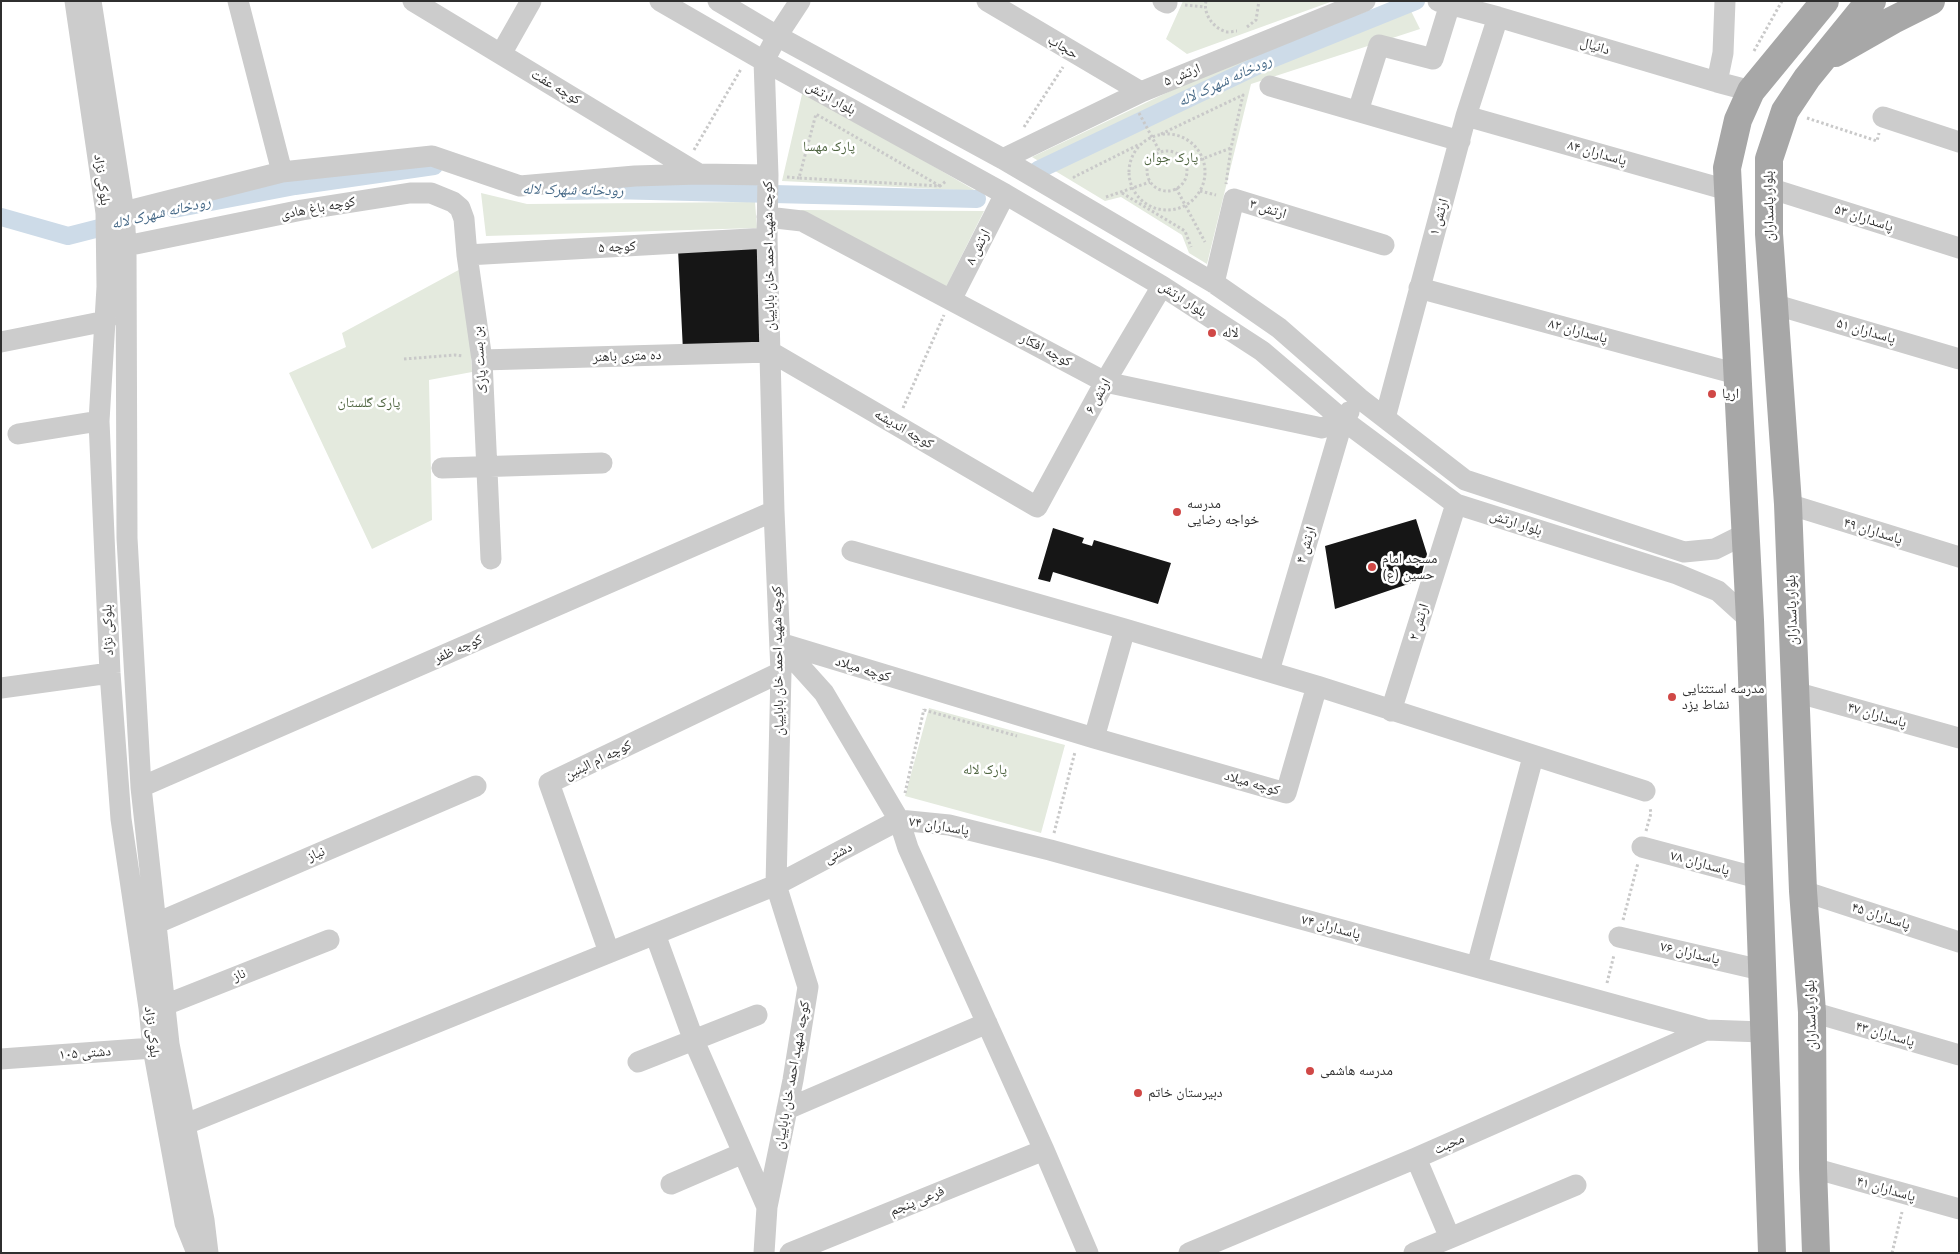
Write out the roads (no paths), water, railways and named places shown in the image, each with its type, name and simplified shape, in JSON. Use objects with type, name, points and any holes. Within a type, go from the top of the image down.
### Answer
[{"type":"main road","name":"بلوار پاسداران","points":[[1816,1253],[1813,1168],[1812,1012],[1803,891],[1788,504],[1769,234],[1769,158],[1785,111],[1807,78],[1864,8],[1872,1]]},
{"type":"main road","points":[[1821,61],[1893,20],[1931,1]]},
{"type":"main road","points":[[1772,1253],[1750,620],[1727,168],[1738,120],[1751,91],[1822,2]]},
{"type":"main road","points":[[1728,198],[1738,215],[1750,218],[1761,214],[1769,196]]},
{"type":"main road","points":[[1730,234],[1738,226],[1749,223],[1760,226],[1769,234]]},
{"type":"street","name":"بلوکی نژاد","points":[[75,1],[115,213]]},
{"type":"street","name":"بلوکی نژاد","points":[[91,1],[115,213],[127,538],[141,787],[157,923],[157,1006]]},
{"type":"street","points":[[238,1],[282,172]]},
{"type":"street","name":"کوچه عفت","points":[[412,1],[692,170]]},
{"type":"street","points":[[501,54],[531,1]]},
{"type":"street","name":"بلوار ارتش","points":[[660,1],[757,57],[1005,194],[1162,286],[1262,351],[1343,420],[1456,504],[1677,574],[1718,591],[1750,620]]},
{"type":"street","name":"بلوار ارتش","points":[[718,1],[777,36],[1003,159],[1214,283],[1279,328],[1359,398],[1466,480],[1684,552],[1715,549],[1745,534]]},
{"type":"street","points":[[757,57],[777,36],[800,1]]},
{"type":"street","name":"حجاب","points":[[987,1],[1072,52],[1136,94]]},
{"type":"street","name":"ارتش ۵","points":[[1003,159],[1136,94],[1365,1]]},
{"type":"street","points":[[1716,82],[1723,53],[1726,1]]},
{"type":"street","points":[[1358,111],[1378,45],[1433,59],[1444,3]]},
{"type":"street","name":"دانیال","points":[[1444,3],[1476,11],[1497,9],[1716,82],[1751,91]]},
{"type":"street","name":"ارتش ۱","points":[[1385,418],[1466,116],[1497,9]]},
{"type":"street","name":"کوچه شهید احمد خان باباییان","points":[[757,57],[768,180],[767,222],[774,511],[782,672],[776,885],[808,987],[787,1109],[767,1207],[764,1253]]},
{"type":"street","points":[[1270,86],[1460,141]]},
{"type":"street","name":"پاسداران ۸۴","points":[[1466,116],[1728,198]]},
{"type":"street","points":[[1883,117],[1959,142]]},
{"type":"street","points":[[115,213],[282,172],[432,156],[520,186],[692,170],[768,180]]},
{"type":"street","name":"کوچه باغ هادی","points":[[117,250],[302,210],[417,193],[432,193],[443,197],[460,208],[464,219],[467,255]]},
{"type":"street","name":"ارتش ۸","points":[[951,300],[1005,194]]},
{"type":"street","name":"پاسداران ۵۳","points":[[1769,196],[1959,248]]},
{"type":"street","name":"ارتش ۳","points":[[1214,283],[1234,199],[1384,245]]},
{"type":"street","name":"کوچه افکار","points":[[767,222],[802,221],[1105,382],[1322,428],[1343,420]]},
{"type":"street","name":"کوچه ۵","points":[[467,255],[767,222]]},
{"type":"street","name":"بلوکی نژاد","points":[[117,250],[106,321],[99,421],[110,673],[121,819],[157,1006],[161,1046],[177,1128],[204,1220],[208,1253]]},
{"type":"street","name":"بن بست پارک","points":[[467,255],[482,360],[491,559]]},
{"type":"street","name":"ارتش ۶","points":[[1037,507],[1105,382],[1162,286]]},
{"type":"street","name":"پاسداران ۸۲","points":[[1419,288],[1737,374]]},
{"type":"street","name":"پاسداران ۵۱","points":[[1773,304],[1959,359]]},
{"type":"street","points":[[1,342],[106,321]]},
{"type":"street","name":"ده متری باهنر","points":[[482,360],[771,352]]},
{"type":"street","name":"کوچه اندیشه","points":[[771,352],[1037,507]]},
{"type":"street","name":"ارتش ۴","points":[[1269,671],[1343,420],[1359,398]]},
{"type":"street","points":[[18,434],[99,421]]},
{"type":"street","points":[[442,468],[602,463]]},
{"type":"street","name":"ارتش ۲","points":[[1390,711],[1456,504]]},
{"type":"street","name":"پاسداران ۴۹","points":[[1788,504],[1959,558]]},
{"type":"street","name":"کوچه ظفر","points":[[141,787],[774,511]]},
{"type":"street","points":[[852,551],[1269,671],[1645,791]]},
{"type":"street","points":[[1083,742],[1125,629]]},
{"type":"street","points":[[780,644],[824,693],[899,820],[908,848],[1044,1150],[1088,1253]]},
{"type":"street","name":"کوچه میلاد","points":[[780,644],[928,689],[1083,742],[1286,793],[1317,686]]},
{"type":"street","name":"کوچه ام البنین","points":[[610,952],[549,783],[782,672]]},
{"type":"street","points":[[1,688],[110,673]]},
{"type":"street","name":"پاسداران ۴۷","points":[[1796,692],[1959,738]]},
{"type":"street","points":[[1476,966],[1533,756]]},
{"type":"street","name":"نیاز","points":[[157,923],[476,786]]},
{"type":"street","name":"پاسداران ۷۴","points":[[899,820],[949,825],[1050,850],[1706,1030],[1763,1032]]},
{"type":"street","name":"دشتی","points":[[177,1128],[776,885],[899,820]]},
{"type":"street","name":"پاسداران ۷۸","points":[[1642,847],[1758,878]]},
{"type":"street","name":"پاسداران ۴۵","points":[[1803,891],[1959,942]]},
{"type":"street","points":[[656,934],[694,1041],[767,1207]]},
{"type":"street","name":"پاسداران ۷۶","points":[[1619,937],[1761,970]]},
{"type":"street","name":"ناز","points":[[157,1006],[329,940]]},
{"type":"street","name":"پاسداران ۴۳","points":[[1812,1012],[1959,1055]]},
{"type":"street","points":[[638,1062],[757,1015]]},
{"type":"street","points":[[787,1109],[987,1023]]},
{"type":"street","name":"محبت","points":[[1192,1252],[1416,1158],[1706,1030]]},
{"type":"street","name":"دشتی ۱۰۵","points":[[1,1059],[161,1046]]},
{"type":"street","name":"بلوکی نژاد","points":[[177,1128],[185,1223],[197,1253]]},
{"type":"street","name":"فرعی پنجم","points":[[790,1253],[1044,1150]]},
{"type":"street","points":[[671,1184],[743,1153]]},
{"type":"street","points":[[1416,1158],[1450,1238]]},
{"type":"street","name":"پاسداران ۴۱","points":[[1813,1168],[1959,1210]]},
{"type":"street","points":[[1414,1253],[1576,1184]]},
{"type":"waterway","name":"رودخانه شهرک لاله","points":[[1038,170],[1267,61],[1416,1]]},
{"type":"waterway","name":"رودخانه شهرک لاله","points":[[174,209],[295,186],[434,166]]},
{"type":"waterway","name":"رودخانه شهرک لاله","points":[[566,191],[610,190],[977,199]]},
{"type":"waterway","name":"رودخانه شهرک لاله","points":[[1,217],[68,236],[119,223]]},
{"type":"place","name":"لاله","points":[[1212,333]]},
{"type":"place","name":"اریا","points":[[1712,394]]},
{"type":"place","name":"مدرسه خواجه رضایی","points":[[1177,512]]},
{"type":"place","name":"مسجد امام حسین (ع)","points":[[1372,567]]},
{"type":"place","name":"مدرسه استثنایی نشاط یزد","points":[[1672,697]]},
{"type":"place","name":"مدرسه هاشمی","points":[[1310,1071]]},
{"type":"place","name":"دبیرستان خاتم","points":[[1138,1093]]},
{"type":"park label","name":"پارک مهسا","points":[[829,147]]},
{"type":"park label","name":"پارک جوان","points":[[1171,158]]},
{"type":"park label","name":"پارک گلستان","points":[[369,403]]},
{"type":"park label","name":"پارک لاله","points":[[985,770]]}]
